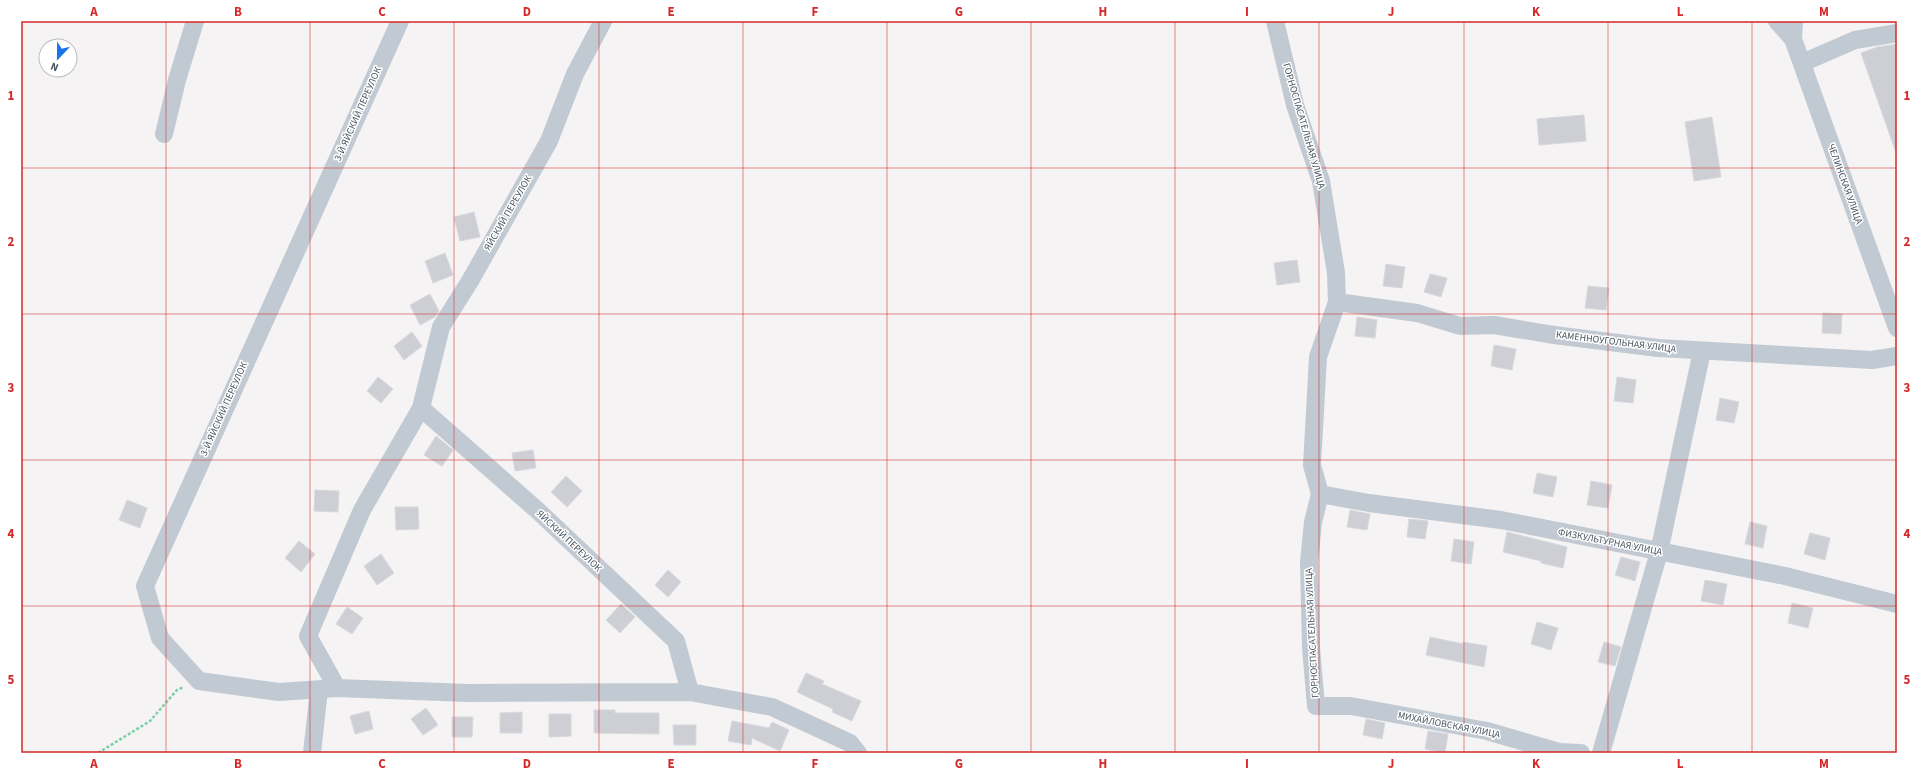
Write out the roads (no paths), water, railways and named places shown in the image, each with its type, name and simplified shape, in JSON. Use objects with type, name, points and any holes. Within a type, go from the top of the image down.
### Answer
[{"type":"street","points":[[164,134],[177,80],[195,21]]},
{"type":"street","name":"3-Й ЯЙСКИЙ ПЕРЕУЛОК","points":[[328,689],[279,692],[199,680],[160,638],[145,586],[400,21]]},
{"type":"street","name":"ЯЙСКИЙ ПЕРЕУЛОК","points":[[328,689],[308,636],[362,510],[421,408],[441,327],[470,281],[550,142],[576,74],[604,21]]},
{"type":"street","name":"ГОРНОСПАСАТЕЛЬНАЯ УЛИЦА","points":[[1275,21],[1295,105],[1321,181],[1336,266],[1337,302],[1318,357],[1312,465],[1320,494],[1313,522],[1308,562],[1311,648],[1316,706]]},
{"type":"street","points":[[1777,21],[1793,39]]},
{"type":"street","points":[[1793,39],[1794,21]]},
{"type":"street","points":[[1802,63],[1855,40],[1897,33]]},
{"type":"street","name":"ЧЕЛИНСКАЯ УЛИЦА","points":[[1793,39],[1897,328]]},
{"type":"street","name":"КАМЕННОУГОЛЬНАЯ УЛИЦА","points":[[1337,302],[1417,313],[1460,326],[1494,324],[1554,335],[1658,348],[1872,360],[1897,356]]},
{"type":"street","points":[[1601,753],[1659,552],[1702,351]]},
{"type":"street","name":"ЯЙСКИЙ ПЕРЕУЛОК","points":[[421,408],[537,510],[676,641],[690,692]]},
{"type":"street","name":"ФИЗКУЛЬТУРНАЯ УЛИЦА","points":[[1320,494],[1501,520],[1785,576],[1897,604]]},
{"type":"street","points":[[312,753],[328,689],[467,693],[690,692],[772,707],[850,743],[858,753]]},
{"type":"street","name":"МИХАЙЛОВСКАЯ УЛИЦА","points":[[1316,706],[1351,706],[1487,731],[1559,752],[1581,753]]}]
